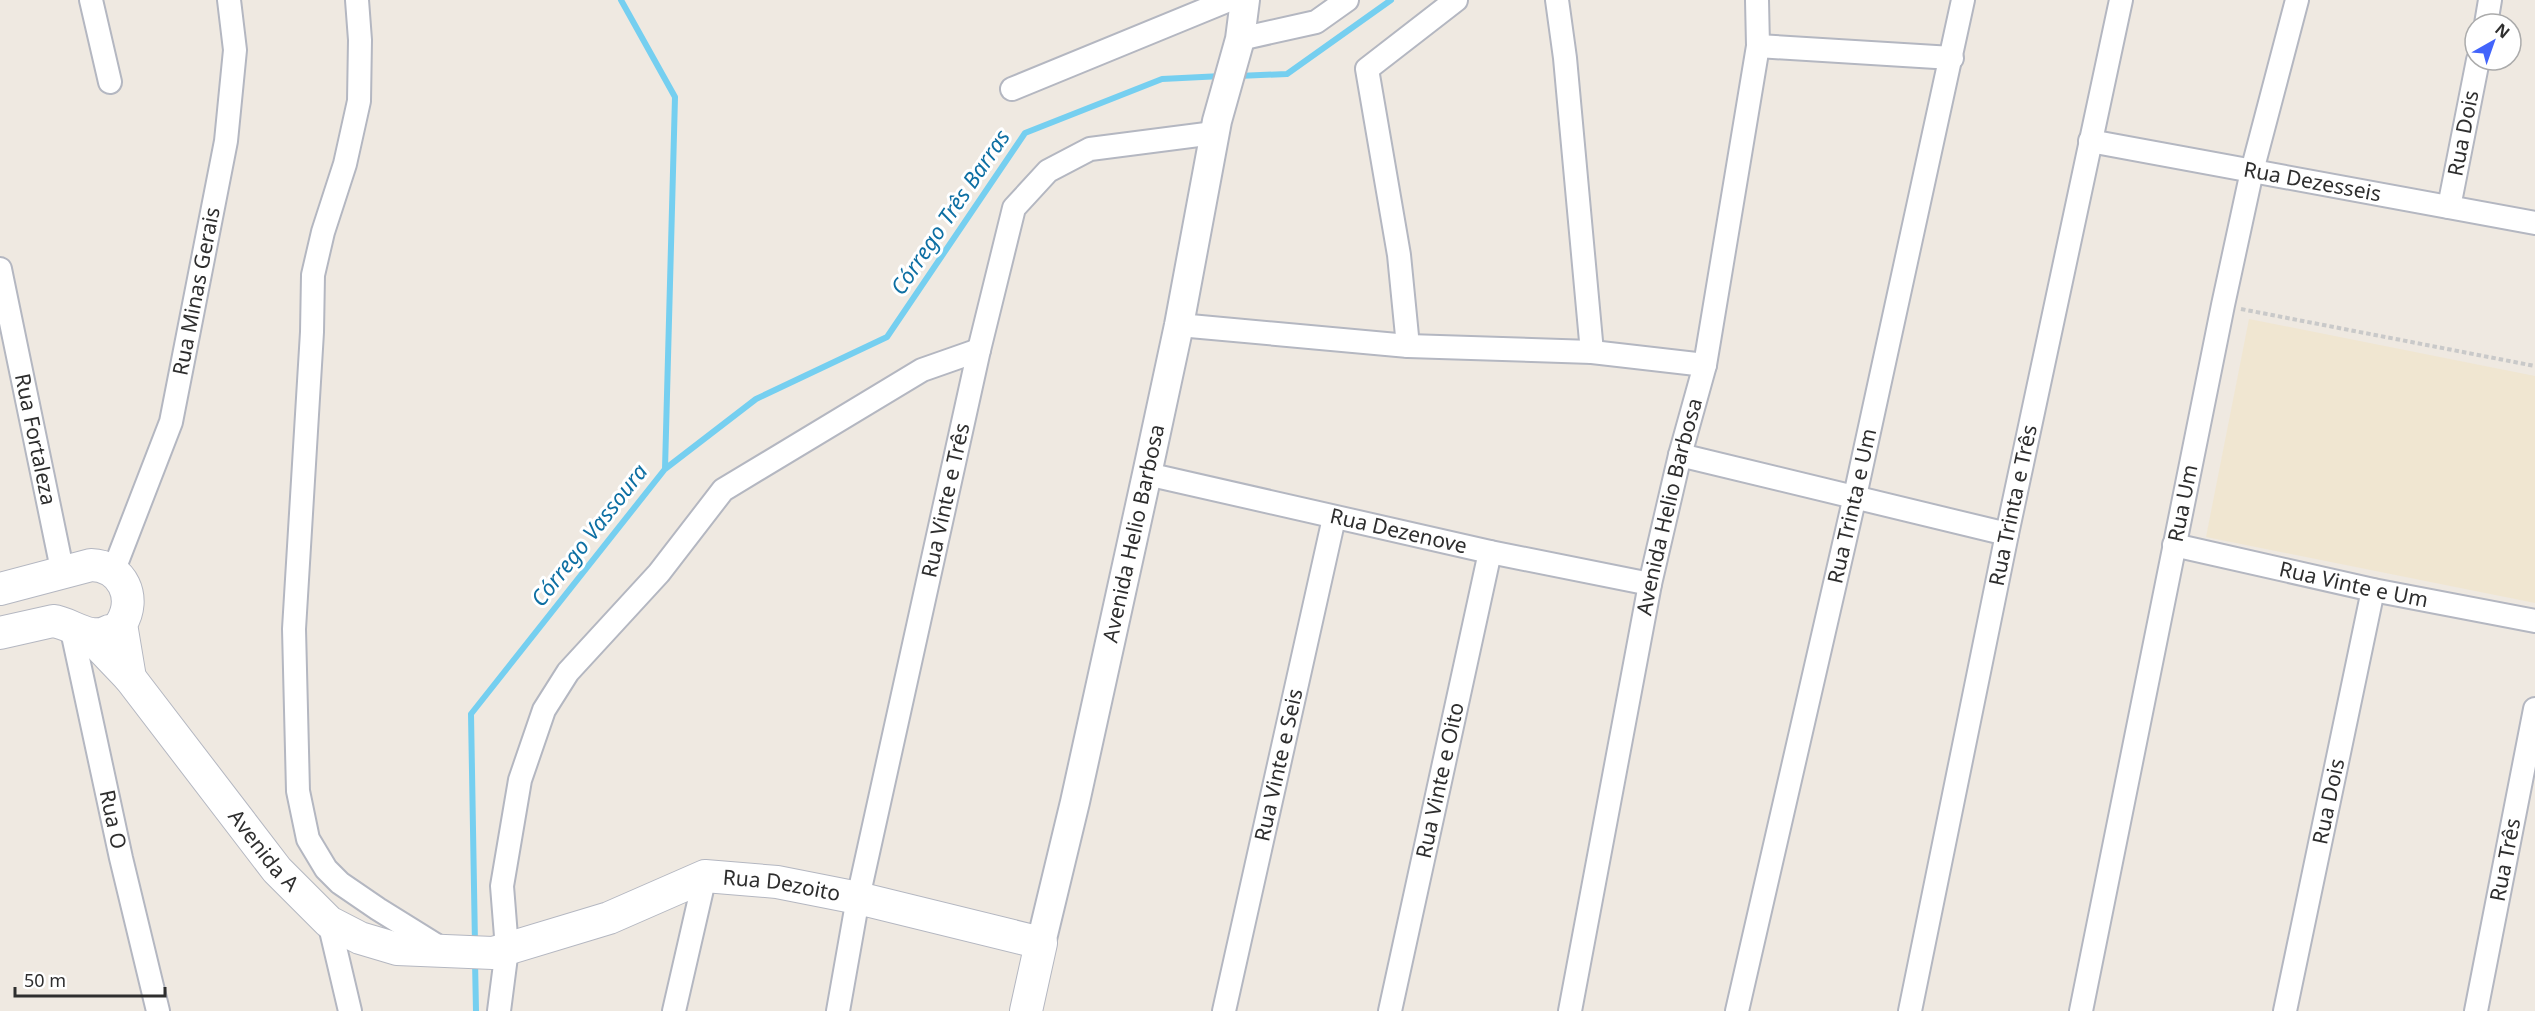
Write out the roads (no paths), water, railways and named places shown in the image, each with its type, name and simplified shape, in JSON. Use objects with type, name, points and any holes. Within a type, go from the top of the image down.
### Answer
[{"type":"main road","points":[[0,589],[92,565],[102,566],[113,572]]},
{"type":"main road","name":"Avenida A","points":[[113,572],[124,583],[129,599],[128,613],[121,624],[130,678]]},
{"type":"main road","points":[[0,633],[53,621],[79,630],[104,634],[121,624]]},
{"type":"main road","name":"Avenida A","points":[[79,630],[130,678],[277,870],[329,922],[360,938],[397,949],[500,951]]},
{"type":"main road","name":"Rua Dezoito","points":[[500,951],[609,918],[705,876],[777,882],[858,898],[1041,943]]},
{"type":"main road","points":[[1026,1011],[1041,943]]},
{"type":"street","points":[[91,0],[110,82]]},
{"type":"street","name":"Rua Minas Gerais","points":[[113,572],[171,422],[226,141],[235,50],[229,0]]},
{"type":"street","points":[[357,0],[360,40],[359,101],[345,164],[323,232],[313,275],[312,332],[294,629],[298,791],[308,839],[326,869],[378,909],[445,950]]},
{"type":"street","points":[[1012,89],[1229,0]]},
{"type":"street","name":"Avenida Helio Barbosa","points":[[1041,943],[1147,474],[1179,325],[1216,127],[1236,51],[1245,0]]},
{"type":"street","points":[[1236,51],[1316,22],[1347,0]]},
{"type":"street","points":[[1408,346],[1399,255],[1367,69],[1456,0]]},
{"type":"street","points":[[1557,0],[1565,58],[1592,352]]},
{"type":"street","name":"Avenida Helio Barbosa","points":[[1570,1011],[1650,584],[1680,455],[1705,365],[1758,46],[1757,0]]},
{"type":"street","name":"Rua Trinta e Um","points":[[1737,1011],[1855,496],[1964,0]]},
{"type":"street","name":"Rua Trinta e Três","points":[[1910,1011],[2007,534],[2121,0]]},
{"type":"street","name":"Rua Um","points":[[2081,1011],[2223,305],[2252,171],[2296,0]]},
{"type":"street","points":[[1758,46],[1952,58]]},
{"type":"street","name":"Rua Dois","points":[[2449,207],[2476,72]]},
{"type":"street","name":"Rua Vinte e Três","points":[[838,1011],[858,898],[979,350],[1014,208],[1048,171],[1090,149],[1216,127]]},
{"type":"street","name":"Rua Dezesseis","points":[[2091,141],[2535,223]]},
{"type":"street","name":"Rua Fortaleza","points":[[0,269],[63,574]]},
{"type":"street","points":[[1179,325],[1408,346],[1592,352],[1705,365]]},
{"type":"street","points":[[499,1011],[502,886],[520,780],[544,710],[567,672],[659,573],[723,490],[922,370],[979,350]]},
{"type":"street","points":[[1680,455],[2007,534]]},
{"type":"street","name":"Rua Dezenove","points":[[1147,474],[1334,518],[1650,584]]},
{"type":"street","name":"Rua Vinte e Seis","points":[[1224,1011],[1334,518]]},
{"type":"street","name":"Rua Vinte e Um","points":[[2174,545],[2373,590],[2535,621]]},
{"type":"street","name":"Rua Vinte e Oito","points":[[1390,1011],[1490,552]]},
{"type":"street","name":"Rua Dois","points":[[2285,1011],[2373,590]]},
{"type":"street","name":"Rua O","points":[[79,630],[121,858],[158,1011]]},
{"type":"street","name":"Rua Três","points":[[2476,1011],[2535,709]]},
{"type":"street","points":[[674,1011],[705,876]]},
{"type":"street","points":[[329,922],[350,1011]]},
{"type":"waterway","name":"Córrego Vassoura","points":[[621,0],[675,97],[665,469]]},
{"type":"waterway","name":"Córrego Três Barras","points":[[1238,76],[1287,74],[1391,0]]},
{"type":"waterway","name":"Córrego Três Barras","points":[[475,944],[471,714],[665,469],[756,399],[887,337],[1025,133],[1162,79],[1222,76]]},
{"type":"waterway","name":"Córrego Vassoura","points":[[475,960],[476,1011]]}]
